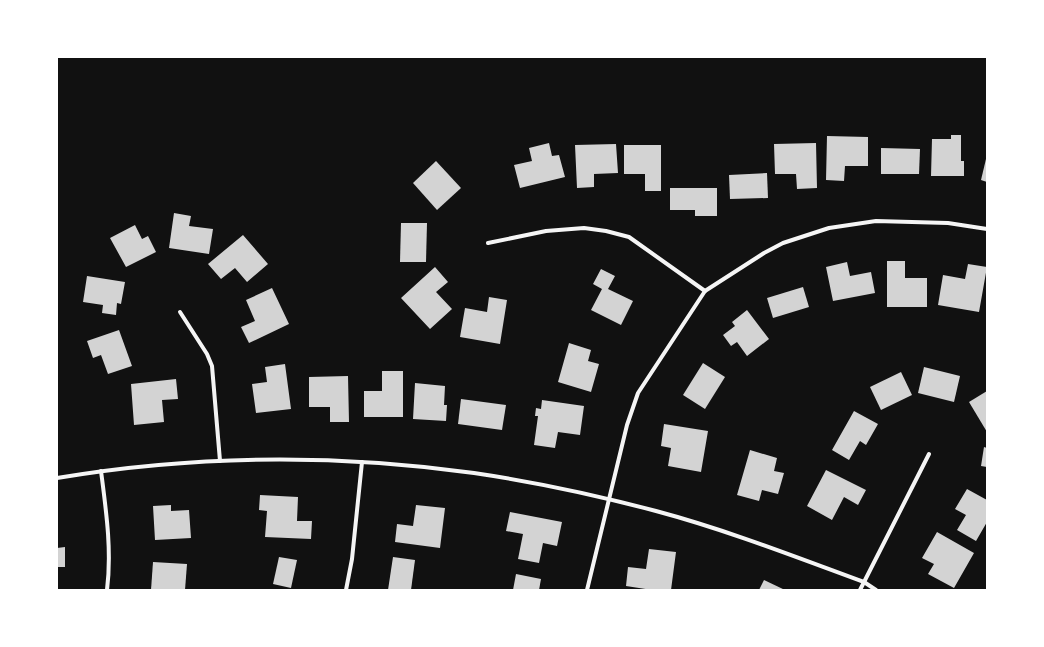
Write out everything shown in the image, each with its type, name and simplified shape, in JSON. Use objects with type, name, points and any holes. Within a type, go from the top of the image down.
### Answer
[{"type":"street","points":[[587,590],[627,426],[638,393],[705,291],[764,253],[783,243],[828,228],[876,221],[948,223],[987,229]]},
{"type":"street","points":[[488,243],[546,231],[584,228],[606,231],[629,237],[705,291]]},
{"type":"street","points":[[180,312],[207,354],[212,366],[220,461]]},
{"type":"street","points":[[860,590],[930,454]]},
{"type":"street","points":[[57,478],[101,471],[220,461],[362,462],[476,473],[561,488],[657,512],[724,531],[864,582],[876,590]]},
{"type":"street","points":[[346,590],[352,559],[362,462]]},
{"type":"street","points":[[101,471],[108,532],[107,590]]},
{"type":"building","points":[[951,135],[961,135],[961,161],[964,161],[964,176],[931,176],[932,139],[951,139]]},
{"type":"building","points":[[827,136],[868,137],[868,166],[845,166],[844,181],[826,180]]},
{"type":"building","points":[[549,143],[552,156],[559,155],[565,177],[520,188],[514,165],[532,161],[529,148]]},
{"type":"building","points":[[816,143],[817,188],[797,189],[796,174],[775,174],[774,144]]},
{"type":"building","points":[[616,144],[618,173],[594,174],[594,187],[577,188],[575,145]]},
{"type":"building","points":[[624,145],[661,145],[661,191],[645,191],[645,174],[624,174]]},
{"type":"building","points":[[881,148],[920,149],[919,174],[881,174]]},
{"type":"building","points":[[987,159],[987,182],[981,180]]},
{"type":"building","points":[[436,161],[461,188],[437,210],[413,183]]},
{"type":"building","points":[[767,173],[768,198],[730,199],[729,175]]},
{"type":"building","points":[[670,188],[717,188],[717,216],[695,216],[695,210],[670,210]]},
{"type":"building","points":[[174,213],[191,216],[189,226],[213,229],[209,254],[169,248]]},
{"type":"building","points":[[401,223],[427,223],[426,262],[400,262]]},
{"type":"building","points":[[135,225],[142,239],[148,236],[156,252],[126,267],[110,238]]},
{"type":"building","points":[[243,235],[268,264],[247,282],[235,268],[221,279],[208,264]]},
{"type":"building","points":[[887,261],[905,261],[905,278],[927,278],[927,307],[887,307]]},
{"type":"building","points":[[847,262],[850,276],[871,272],[875,293],[833,301],[826,267]]},
{"type":"building","points":[[968,264],[987,267],[979,312],[938,305],[943,275],[965,279]]},
{"type":"building","points":[[435,267],[448,282],[436,292],[452,309],[430,329],[401,298]]},
{"type":"building","points":[[601,269],[615,276],[608,289],[633,301],[621,325],[591,310],[602,289],[593,284]]},
{"type":"building","points":[[87,276],[125,282],[121,304],[117,303],[116,315],[102,313],[103,305],[83,302]]},
{"type":"building","points":[[803,287],[809,307],[773,318],[767,298]]},
{"type":"building","points":[[272,288],[289,324],[249,343],[241,327],[255,321],[246,300]]},
{"type":"building","points":[[489,297],[507,300],[500,344],[460,337],[465,308],[487,312]]},
{"type":"building","points":[[747,310],[769,339],[747,356],[737,342],[731,346],[723,335],[735,326],[732,322]]},
{"type":"building","points":[[119,330],[132,366],[108,374],[101,355],[93,358],[87,341]]},
{"type":"building","points":[[569,343],[591,350],[588,361],[599,364],[591,392],[558,382]]},
{"type":"building","points":[[703,363],[725,377],[705,409],[683,395]]},
{"type":"building","points":[[285,364],[291,409],[256,413],[252,384],[267,382],[265,367]]},
{"type":"building","points":[[924,367],[960,376],[954,402],[918,393]]},
{"type":"building","points":[[382,371],[403,371],[403,417],[364,417],[364,391],[382,391]]},
{"type":"building","points":[[901,372],[912,395],[881,410],[870,387]]},
{"type":"building","points":[[348,376],[349,422],[330,422],[330,407],[309,407],[309,377]]},
{"type":"building","points":[[176,379],[178,399],[162,400],[164,422],[134,425],[131,384]]},
{"type":"building","points":[[415,383],[445,386],[444,405],[447,405],[446,421],[413,419]]},
{"type":"building","points":[[987,391],[987,432],[969,402]]},
{"type":"building","points":[[461,399],[506,405],[502,430],[458,424]]},
{"type":"building","points":[[542,400],[584,406],[580,435],[558,432],[555,448],[534,445],[538,416],[535,416],[536,408],[541,409]]},
{"type":"building","points":[[854,411],[878,424],[866,445],[860,441],[849,460],[832,450]]},
{"type":"building","points":[[664,424],[708,431],[701,472],[668,466],[671,448],[661,446]]},
{"type":"building","points":[[984,447],[987,448],[987,467],[981,466]]},
{"type":"building","points":[[750,450],[777,458],[774,471],[784,473],[778,494],[762,490],[759,501],[737,495]]},
{"type":"building","points":[[826,470],[866,490],[858,505],[844,497],[832,520],[807,506]]},
{"type":"building","points":[[967,489],[987,500],[987,522],[976,541],[957,530],[966,515],[955,509]]},
{"type":"building","points":[[260,495],[298,497],[297,521],[312,521],[311,539],[265,537],[267,511],[259,510]]},
{"type":"building","points":[[171,505],[171,511],[189,510],[191,538],[155,540],[153,506]]},
{"type":"building","points":[[416,505],[445,508],[440,548],[395,542],[397,524],[413,526]]},
{"type":"building","points":[[510,512],[562,522],[557,546],[543,543],[539,563],[518,559],[523,534],[506,531]]},
{"type":"building","points":[[937,532],[974,553],[954,588],[928,574],[934,564],[922,558]]},
{"type":"building","points":[[65,547],[65,567],[57,567],[57,548]]},
{"type":"building","points":[[649,549],[676,552],[671,590],[652,590],[626,586],[628,567],[646,569]]},
{"type":"building","points":[[279,557],[297,560],[291,588],[273,584]]},
{"type":"building","points":[[393,557],[415,560],[411,590],[388,590]]},
{"type":"building","points":[[153,562],[187,564],[185,590],[151,590]]},
{"type":"building","points":[[516,574],[541,579],[539,590],[513,590]]},
{"type":"building","points":[[764,580],[785,590],[759,590]]}]
